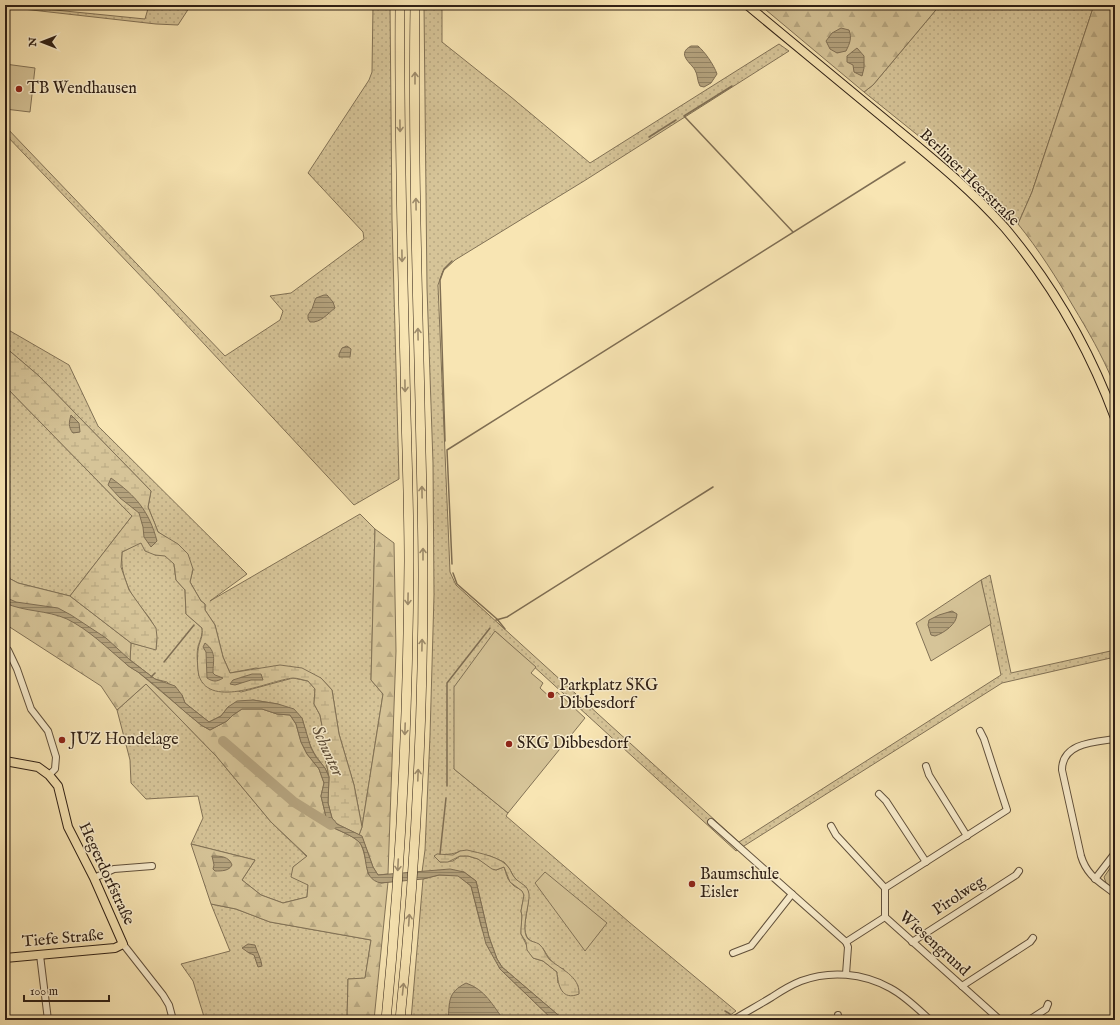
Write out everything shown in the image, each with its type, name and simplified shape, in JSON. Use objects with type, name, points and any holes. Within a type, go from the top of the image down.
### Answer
[{"type":"highway","points":[[386,1020],[392,960],[401,826],[407,669],[409,560],[401,219],[400,5]]},
{"type":"highway","points":[[400,1020],[417,814],[422,651],[423,531],[415,139],[415,7]]},
{"type":"main road","name":"Berliner Heerstraße","points":[[747,5],[930,157],[974,197],[1004,228],[1036,268],[1064,310],[1089,355],[1115,418]]},
{"type":"main road","name":"Hegerdorfstraße","points":[[5,761],[38,767],[49,774],[60,790],[68,827],[94,878],[123,944]]},
{"type":"main road","name":"Tiefe Straße","points":[[5,958],[115,948],[123,944]]},
{"type":"street","points":[[5,649],[8,650],[17,669],[31,709],[48,730],[51,738],[56,757],[55,769],[49,774]]},
{"type":"street","points":[[885,888],[1007,810],[980,731]]},
{"type":"street","points":[[1115,739],[1082,746],[1068,752],[1062,763],[1062,770],[1085,868],[1095,879],[1115,894]]},
{"type":"street","points":[[926,766],[929,775],[967,836]]},
{"type":"street","points":[[879,794],[886,801],[926,862]]},
{"type":"street","points":[[711,822],[846,942],[848,947],[846,974]]},
{"type":"street","points":[[831,826],[836,835],[885,888],[885,917]]},
{"type":"street","points":[[1095,879],[1115,853]]},
{"type":"street","points":[[94,878],[117,868],[152,866]]},
{"type":"street","name":"Pirolweg","points":[[912,942],[1016,875],[1019,870]]},
{"type":"street","points":[[734,953],[751,946],[792,894]]},
{"type":"street","name":"Wiesengrund","points":[[846,942],[885,917],[1000,1020]]},
{"type":"street","points":[[962,986],[1030,942],[1033,938]]},
{"type":"street","name":"Hegerdorfstraße","points":[[123,944],[163,995],[169,1005],[173,1020]]},
{"type":"street","points":[[40,955],[48,1020]]},
{"type":"street","points":[[733,1020],[785,989],[802,981],[846,974],[890,988],[904,997],[930,1020]]},
{"type":"street","points":[[1029,1020],[1046,1009],[1048,1004]]},
{"type":"green space","points":[[5,5],[145,19],[149,5],[191,5],[178,25],[156,24],[5,7]]},
{"type":"green space","points":[[373,5],[390,5],[392,219],[399,479],[354,505],[153,289],[5,134],[5,126],[225,356],[280,320],[283,311],[270,296],[291,293],[364,239],[363,232],[308,173],[369,80],[372,72]]},
{"type":"green space","points":[[424,5],[442,5],[442,42],[590,163],[779,44],[789,51],[584,181],[455,260],[443,271],[438,285],[450,572],[456,585],[739,842],[1001,675],[981,580],[990,575],[1011,673],[1115,650],[1115,657],[1002,683],[736,851],[496,632],[454,769],[508,813],[506,816],[629,922],[736,1011],[723,1020],[564,1020],[502,967],[497,959],[489,937],[476,881],[464,872],[422,872],[425,850],[430,736],[434,595],[433,463],[427,288]],"holes":[[[460,851],[490,856],[504,862],[515,879],[526,887],[528,903],[525,933],[531,941],[543,948],[550,959],[558,967],[564,969],[558,983],[557,972],[543,961],[533,958],[521,934],[521,911],[524,896],[523,891],[514,886],[508,879],[504,867],[496,870],[478,859],[468,856],[460,856],[453,861],[440,862],[438,858]]]},
{"type":"green space","points":[[760,5],[940,5],[873,85],[864,92]]},
{"type":"green space","points":[[940,5],[1094,5],[1032,192],[1018,224],[961,170],[864,92],[873,85]]},
{"type":"green space","points":[[1094,5],[1115,5],[1115,382],[1113,382],[1094,343],[1060,285],[1018,224],[1032,192]]},
{"type":"green space","name":"TB Wendhausen","points":[[5,64],[35,68],[30,112],[5,109]]},
{"type":"green space","points":[[5,328],[69,365],[98,426],[247,574],[210,601],[360,514],[375,529],[371,680],[383,694],[362,827],[354,785],[339,734],[332,690],[321,678],[256,668],[230,673],[223,657],[215,625],[205,610],[205,604],[201,601],[190,582],[193,569],[167,538],[158,532],[148,507],[151,491],[39,376],[5,347]]},
{"type":"green space","points":[[5,347],[39,376],[151,491],[148,507],[158,532],[178,544],[188,554],[193,569],[190,582],[201,601],[205,604],[205,610],[215,625],[223,657],[230,673],[280,665],[302,668],[321,678],[332,690],[339,734],[354,785],[362,827],[359,835],[337,824],[332,818],[328,803],[329,777],[324,752],[323,731],[320,715],[314,704],[315,689],[308,681],[293,678],[228,692],[216,691],[206,686],[199,676],[198,665],[198,652],[202,628],[186,614],[185,590],[176,580],[174,564],[165,556],[155,555],[145,551],[141,543],[122,552],[121,567],[129,590],[156,628],[156,650],[131,643],[70,596],[132,516],[5,386]]},
{"type":"green space","points":[[5,386],[132,516],[70,596],[18,583],[5,576]]},
{"type":"green space","points":[[375,529],[394,543],[396,651],[388,874],[378,875],[373,867],[362,837],[359,835],[362,827],[383,694],[371,680]]},
{"type":"green space","points":[[141,542],[155,555],[165,555],[174,564],[176,580],[185,590],[186,614],[202,628],[202,635],[197,654],[199,676],[241,692],[293,678],[308,681],[315,689],[314,704],[320,715],[323,731],[324,752],[329,777],[310,745],[302,718],[278,704],[253,700],[228,707],[221,716],[209,722],[185,703],[182,695],[167,682],[155,679],[130,660],[131,643],[156,649],[157,639],[153,623],[129,589],[122,567],[122,552]]},
{"type":"green space","points":[[5,576],[18,583],[70,596],[131,643],[130,660],[127,665],[138,672],[201,725],[210,730],[227,721],[242,709],[262,709],[277,714],[290,715],[296,724],[301,742],[307,754],[319,769],[324,783],[321,796],[328,825],[358,840],[363,849],[368,874],[381,883],[388,882],[374,1020],[347,1020],[348,979],[365,978],[371,940],[270,922],[236,909],[211,904],[191,844],[255,860],[242,880],[261,895],[283,903],[307,897],[308,885],[291,877],[293,867],[307,856],[271,822],[217,757],[146,684],[117,710],[101,686],[5,624]]},
{"type":"green space","points":[[981,580],[991,624],[931,661],[916,623]]},
{"type":"green space","name":"SKG Dibbesdorf","points":[[495,631],[536,667],[531,673],[543,683],[540,688],[552,699],[557,692],[585,718],[508,813],[454,769],[454,687]]},
{"type":"green space","points":[[146,684],[217,757],[271,822],[307,857],[293,867],[308,885],[307,897],[283,903],[261,895],[242,880],[255,860],[191,844],[203,818],[198,796],[146,799],[131,783],[130,760],[117,710]]},
{"type":"green space","points":[[467,850],[496,858],[506,864],[513,876],[527,889],[529,898],[525,923],[526,935],[529,940],[538,943],[549,959],[573,978],[576,982],[579,994],[573,996],[565,994],[558,982],[557,972],[543,961],[533,958],[527,950],[526,942],[521,934],[521,911],[524,895],[522,891],[510,882],[504,867],[496,870],[492,869],[478,859],[468,856],[460,856],[448,862],[440,862],[434,856],[437,854],[453,855],[460,851]]},
{"type":"green space","points":[[1115,861],[1115,889],[1106,883],[1104,877]]},
{"type":"green space","points":[[545,872],[607,923],[585,951],[535,883]]},
{"type":"green space","points":[[439,875],[458,875],[471,886],[481,926],[500,969],[553,1020],[411,1020],[423,879]]},
{"type":"green space","points":[[211,904],[236,909],[270,922],[371,940],[365,979],[348,979],[347,1020],[205,1020],[193,981],[181,964],[230,951]]},
{"type":"shaded area","points":[[841,28],[849,30],[850,40],[846,51],[837,53],[830,49],[826,41],[832,33]]},
{"type":"shaded area","points":[[691,46],[698,46],[716,70],[717,74],[711,83],[704,87],[700,86],[697,74],[685,55],[687,49]]},
{"type":"shaded area","points":[[857,48],[864,56],[862,76],[854,72],[853,65],[847,62],[847,56]]},
{"type":"shaded area","points":[[327,295],[333,302],[335,308],[321,320],[310,322],[308,315],[316,298]]},
{"type":"shaded area","points":[[347,346],[351,349],[350,357],[339,357],[342,348]]},
{"type":"shaded area","points":[[71,415],[79,423],[80,432],[73,433],[71,431],[69,424]]},
{"type":"shaded area","points":[[111,478],[128,491],[146,513],[154,530],[157,541],[151,547],[144,537],[139,513],[120,498],[108,485]]},
{"type":"shaded area","points":[[5,597],[16,602],[58,608],[71,615],[106,638],[130,660],[155,679],[175,686],[182,695],[185,703],[209,722],[221,716],[228,707],[237,701],[253,700],[278,704],[294,709],[302,718],[311,748],[325,768],[329,777],[328,803],[332,818],[337,824],[362,836],[373,867],[378,875],[450,869],[464,872],[476,881],[489,937],[497,959],[502,967],[564,1020],[553,1020],[500,969],[486,944],[471,886],[458,876],[439,875],[423,879],[381,883],[374,881],[370,877],[366,866],[364,853],[359,842],[328,825],[321,796],[324,783],[319,769],[307,754],[301,742],[296,724],[290,715],[277,714],[262,709],[242,709],[227,721],[210,730],[201,725],[162,691],[128,666],[83,628],[59,616],[20,608],[5,603]]},
{"type":"shaded area","points":[[952,611],[957,614],[952,625],[939,635],[931,635],[928,625],[929,620]]},
{"type":"shaded area","points":[[205,643],[209,646],[213,653],[213,673],[223,678],[219,680],[213,681],[207,678],[206,652],[203,647]]},
{"type":"shaded area","points":[[252,674],[261,674],[263,680],[251,680],[235,685],[230,684],[233,680]]},
{"type":"shaded area","points":[[212,856],[221,856],[226,858],[231,862],[231,867],[223,871],[215,871],[213,869],[214,865]]},
{"type":"shaded area","points":[[248,944],[255,945],[262,966],[258,967],[254,955],[242,948]]},
{"type":"shaded area","points":[[466,983],[484,994],[504,1020],[448,1020],[452,994],[455,990]]},
{"type":"waterway","points":[[732,86],[684,116],[793,232]]},
{"type":"waterway","points":[[649,137],[676,120]]},
{"type":"waterway","points":[[452,564],[447,450],[905,162]]},
{"type":"waterway","points":[[445,441],[440,280],[444,269],[452,261]]},
{"type":"waterway","points":[[496,620],[507,617],[713,487]]},
{"type":"waterway","points":[[453,573],[457,584],[497,619],[505,629]]},
{"type":"waterway","points":[[164,662],[194,625]]},
{"type":"waterway","points":[[447,786],[447,683],[490,628]]},
{"type":"waterway","name":"Schunter","points":[[151,677],[155,673]]},
{"type":"waterway","points":[[223,741],[294,802],[331,825]]},
{"type":"waterway","points":[[440,854],[446,798]]},
{"type":"waterway","points":[[725,1011],[730,1014]]},
{"type":"place","name":"TB Wendhausen","points":[[19,89]]},
{"type":"place","name":"Parkplatz SKG Dibbesdorf","points":[[551,695]]},
{"type":"place","name":"JUZ Hondelage","points":[[62,740]]},
{"type":"place","name":"SKG Dibbesdorf","points":[[509,744]]},
{"type":"place","name":"Baumschule Eisler","points":[[692,884]]}]
